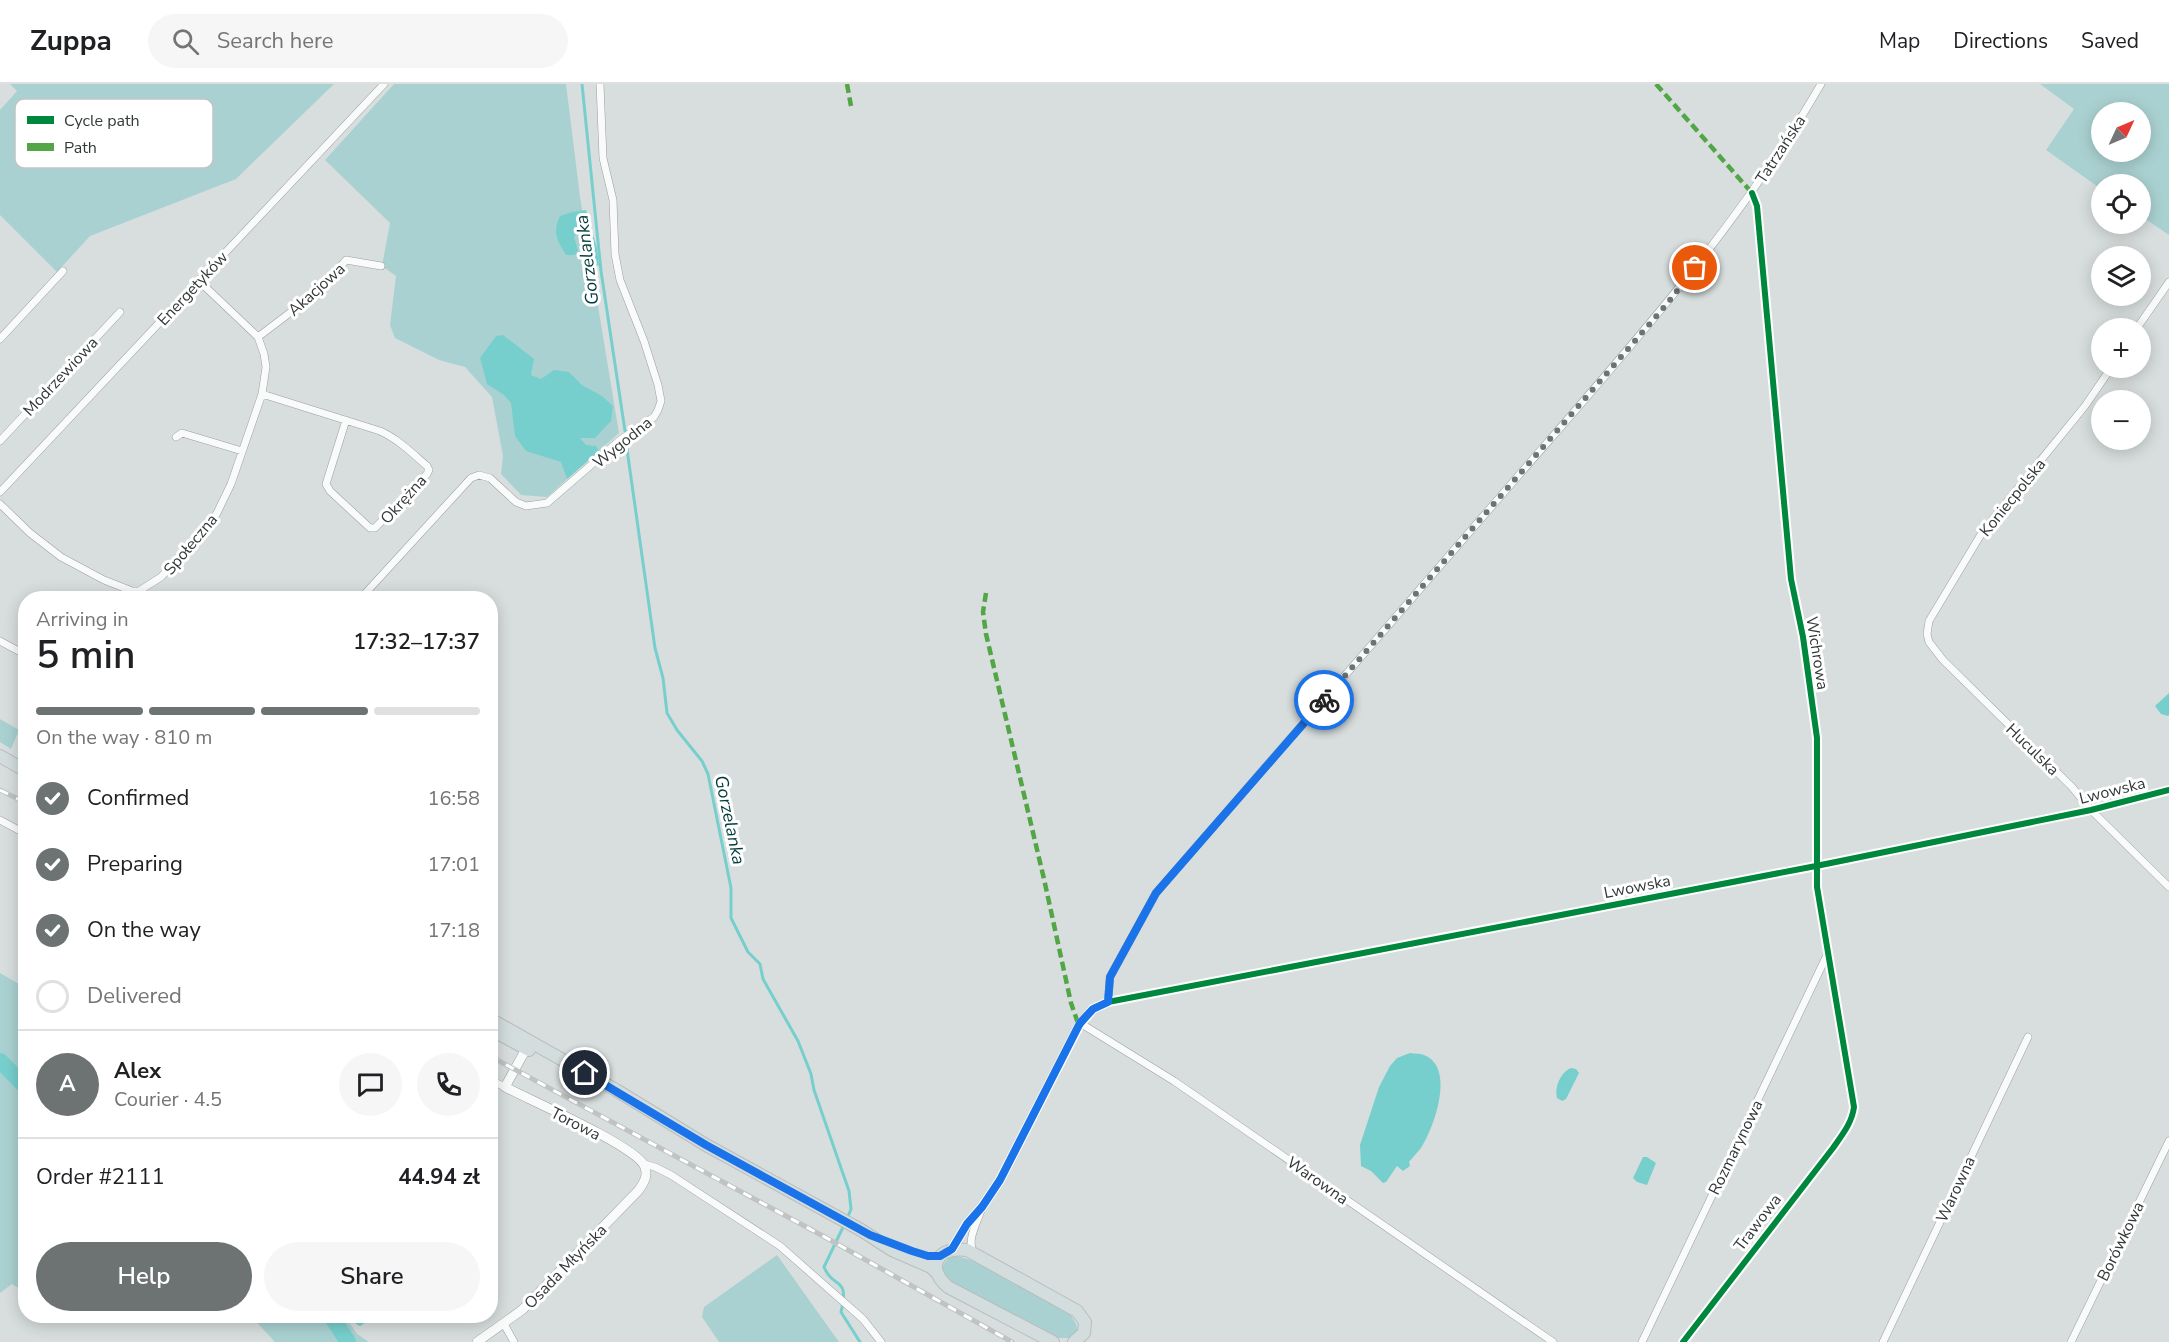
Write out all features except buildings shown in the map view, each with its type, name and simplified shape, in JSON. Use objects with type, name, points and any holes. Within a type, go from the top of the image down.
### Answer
[{"type":"main road","points":[[0,756],[18,766]]},
{"type":"main road","points":[[498,1024],[616,1090],[674,1126],[833,1214],[892,1250],[931,1267],[948,1287],[1053,1342]]},
{"type":"main road","points":[[498,1033],[615,1098],[674,1126]]},
{"type":"main road","points":[[866,1233],[928,1256],[940,1256],[952,1249],[967,1250],[1077,1311],[1085,1322],[1087,1338],[1074,1342]]},
{"type":"main road","points":[[936,1272],[940,1256]]},
{"type":"street","name":"Energetyków","points":[[0,492],[384,84]]},
{"type":"street","name":"Wygodna","points":[[367,591],[471,478],[479,475],[490,478],[516,502],[526,506],[547,503],[620,440],[654,417],[658,410],[661,401],[658,386],[645,341],[623,289],[615,254],[613,200],[603,158],[600,84]]},
{"type":"street","name":"Tatrzańska","points":[[1108,1002],[1110,977],[1156,893],[1666,305],[1752,193],[1821,84]]},
{"type":"street","name":"Wichrowa","points":[[1752,193],[1757,206],[1791,579],[1803,637],[1817,738],[1816,866],[1853,1101],[1852,1118]]},
{"type":"street","name":"Akacjowa","points":[[258,338],[320,290],[346,260],[381,266]]},
{"type":"street","points":[[0,339],[63,271]]},
{"type":"street","points":[[198,280],[258,338]]},
{"type":"street","points":[[2144,318],[2169,282]]},
{"type":"street","name":"Modrzewiowa","points":[[0,441],[120,312]]},
{"type":"street","name":"Społeczna","points":[[143,591],[161,578],[204,532],[226,497],[262,394],[266,367],[258,338]]},
{"type":"street","name":"Koniecpolska","points":[[1927,634],[1929,621],[1983,531],[2085,406],[2104,378]]},
{"type":"street","name":"Okrężna","points":[[262,394],[346,420],[390,435],[429,470],[375,528],[370,528],[330,491],[326,484],[346,420]]},
{"type":"street","points":[[176,437],[182,433],[243,451]]},
{"type":"street","name":"Społeczna","points":[[0,504],[61,557],[129,591]]},
{"type":"street","name":"Huculska","points":[[1927,634],[1934,650],[1959,677],[2072,787],[2091,810],[2169,887]]},
{"type":"street","points":[[0,641],[18,651]]},
{"type":"street","name":"Lwowska","points":[[1108,1002],[1816,866],[2091,810],[2169,790]]},
{"type":"street","points":[[0,820],[18,830]]},
{"type":"street","name":"Rozmarynowa","points":[[1642,1342],[1828,953]]},
{"type":"street","points":[[952,1249],[967,1224],[982,1207],[1000,1180],[1080,1023],[1093,1009],[1108,1002]]},
{"type":"street","name":"Warowna","points":[[1080,1023],[1174,1081],[1553,1342]]},
{"type":"street","name":"Warowna","points":[[1883,1342],[2028,1037]]},
{"type":"street","points":[[505,1088],[526,1048]]},
{"type":"street","name":"Torowa","points":[[498,1084],[619,1145],[644,1164]]},
{"type":"street","name":"Trawowa","points":[[1683,1342],[1833,1148],[1852,1118]]},
{"type":"street","name":"Borówkowa","points":[[2071,1342],[2169,1141]]},
{"type":"street","points":[[644,1164],[671,1175],[780,1246],[852,1310],[875,1332],[881,1342]]},
{"type":"street","name":"Osada Młyńska","points":[[477,1342],[522,1310],[638,1191],[645,1180],[644,1164]]},
{"type":"street","points":[[974,1254],[970,1242],[971,1235],[982,1207]]},
{"type":"street","points":[[504,1324],[514,1342]]},
{"type":"shaded area","points":[[10,84],[334,84],[236,179],[90,236],[57,272],[0,215],[0,110],[17,91]]},
{"type":"shaded area","points":[[394,84],[566,84],[580,197],[619,433],[547,497],[521,495],[501,474],[503,456],[492,397],[465,367],[439,360],[395,338],[390,325],[396,276],[382,266],[390,223],[325,160]]},
{"type":"shaded area","points":[[2040,84],[2169,84],[2169,235],[2151,223],[2151,174],[2091,174],[2091,182],[2046,150],[2074,109]]},
{"type":"shaded area","points":[[0,719],[18,729],[18,732],[11,749],[0,742]]},
{"type":"shaded area","points":[[0,973],[18,983],[18,1288],[12,1284],[0,1293]]},
{"type":"shaded area","points":[[777,1255],[839,1342],[719,1342],[702,1317],[704,1307]]},
{"type":"shaded area","points":[[957,1256],[974,1261],[1068,1310],[1078,1333],[1071,1338],[1057,1338],[952,1284],[944,1275],[941,1267],[949,1258]]},
{"type":"shaded area","points":[[257,1323],[350,1323],[357,1334],[369,1342],[275,1342]]},
{"type":"water","points":[[586,210],[597,248],[599,266],[592,263],[579,231],[574,237],[578,250],[575,255],[566,255],[556,232],[560,216]]},
{"type":"water","points":[[503,335],[534,359],[531,375],[541,379],[554,370],[569,372],[582,385],[602,396],[613,406],[611,421],[595,438],[580,438],[586,445],[596,446],[599,451],[567,479],[561,462],[526,451],[515,436],[511,403],[504,395],[487,384],[480,358],[496,336]]},
{"type":"water","points":[[2169,693],[2168,716],[2161,714],[2155,706]]},
{"type":"water","points":[[1410,1053],[1422,1054],[1434,1062],[1439,1072],[1441,1084],[1436,1113],[1426,1139],[1409,1162],[1410,1166],[1403,1171],[1397,1166],[1383,1183],[1371,1171],[1361,1166],[1360,1145],[1379,1087],[1390,1066],[1397,1058]]},
{"type":"water","points":[[1571,1068],[1576,1069],[1579,1073],[1566,1099],[1562,1101],[1557,1098],[1557,1085],[1561,1076]]},
{"type":"water","points":[[1643,1157],[1656,1163],[1647,1185],[1633,1178]]},
{"type":"waterway","name":"Gorzelanka","points":[[582,84],[601,271],[625,431]]},
{"type":"waterway","name":"Gorzelanka","points":[[626,442],[655,648],[663,678],[667,713],[677,730],[702,761],[708,774],[731,888],[731,918],[748,952],[760,964],[763,979],[798,1041],[811,1074],[814,1090],[849,1191],[851,1209],[847,1219]]},
{"type":"waterway","points":[[0,1061],[18,1079]]},
{"type":"waterway","points":[[844,1225],[824,1267],[842,1288],[841,1312],[860,1342]]},
{"type":"waterway","points":[[336,1323],[348,1342]]},
{"type":"railway","points":[[0,790],[18,799]]},
{"type":"railway","points":[[498,1060],[823,1236],[1012,1342]]},
{"type":"marked path","points":[[847,84],[851,106]]},
{"type":"marked path","points":[[1656,84],[1752,193]]},
{"type":"marked path","points":[[986,593],[983,612],[986,634],[1071,1003],[1079,1026]]},
{"type":"cycle path","points":[[1683,1342],[1833,1148],[1849,1124],[1854,1107],[1817,887],[1817,738],[1803,637],[1791,579],[1757,206],[1752,193]]},
{"type":"cycle path","points":[[952,1249],[967,1224],[982,1207],[1000,1180],[1079,1026],[1093,1009],[1108,1002],[1816,866],[2091,810],[2169,790]]},
{"type":"way so far","points":[[1324,700],[1666,305],[1695,268]]},
{"type":"route","points":[[585,1073],[706,1145],[870,1235],[928,1256],[940,1256],[952,1249],[958,1242],[971,1218],[982,1207],[1000,1180],[1080,1023],[1093,1009],[1108,1002],[1110,977],[1156,893],[1324,700]]}]
